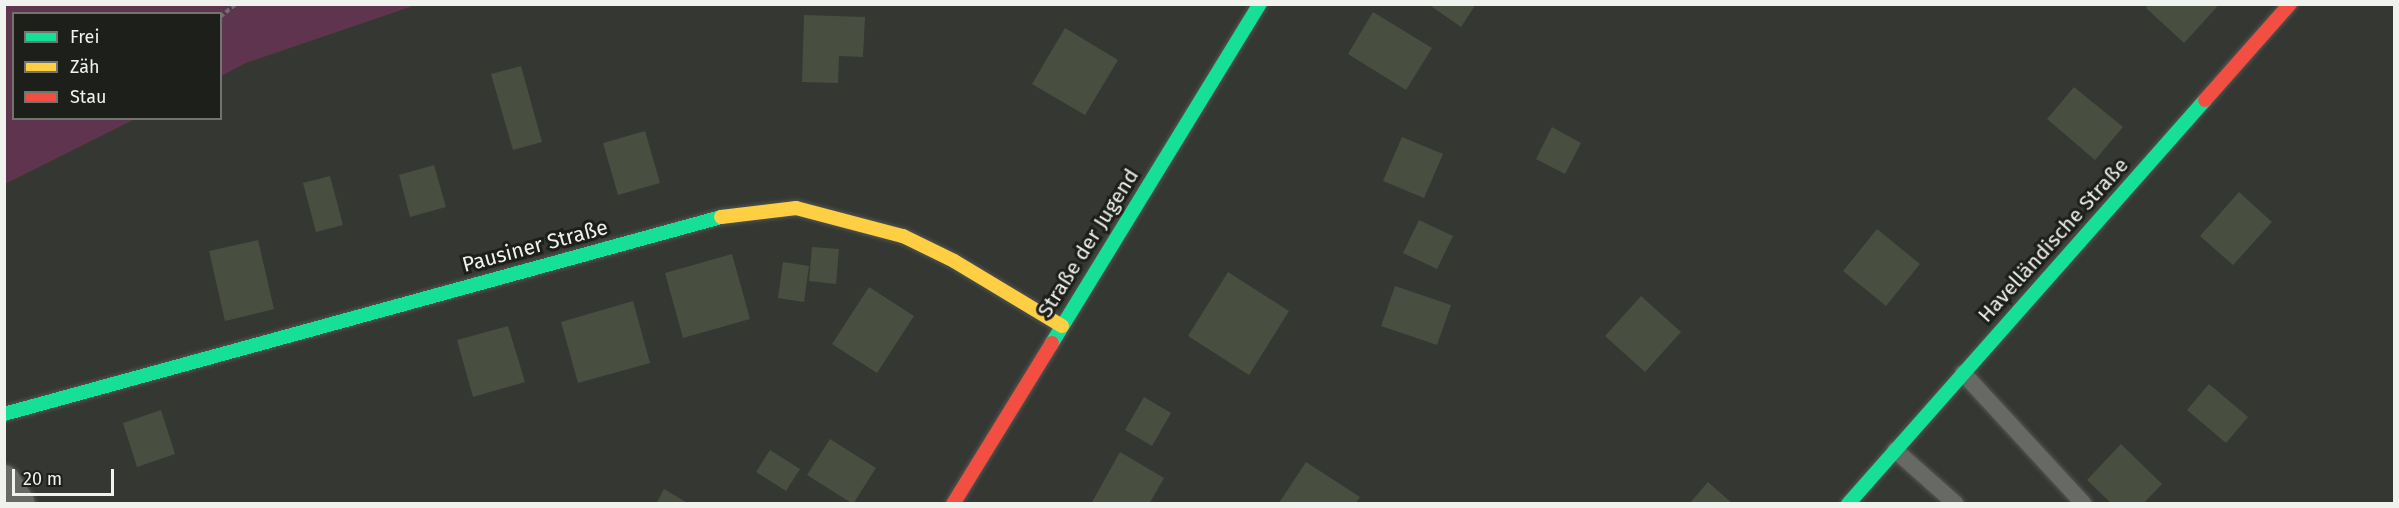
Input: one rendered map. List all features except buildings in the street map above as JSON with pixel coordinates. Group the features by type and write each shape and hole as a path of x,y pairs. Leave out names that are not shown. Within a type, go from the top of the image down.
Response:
{"street":[{"name":"Straße der Jugend","path":"952,504 1260,4"},
{"name":"Havelländische Straße","path":"1848,504 2290,4"},
{"name":"Pausiner Straße","path":"4,414 714,218 796,208 903,236 954,261 1062,326"},
{"path":"4,481 19,504"}],"lane":[{"path":"1963,373 2085,504"},
{"path":"1895,450 1956,504"}],"path":[{"path":"222,15 236,4"}],"shaded area":[{"path":"5,4 416,4 246,63 222,75 222,12 12,12 12,120 133,120 5,184"}],"traffic: fast":[{"path":"1052,343 1260,4"},
{"path":"1848,504 2205,100"},
{"path":"4,414 721,217"}],"traffic: slow":[{"path":"721,217 796,208 903,236 954,261 1062,326"}],"traffic: jam":[{"path":"2205,100 2290,4"},
{"path":"953,504 1052,343"}]}
